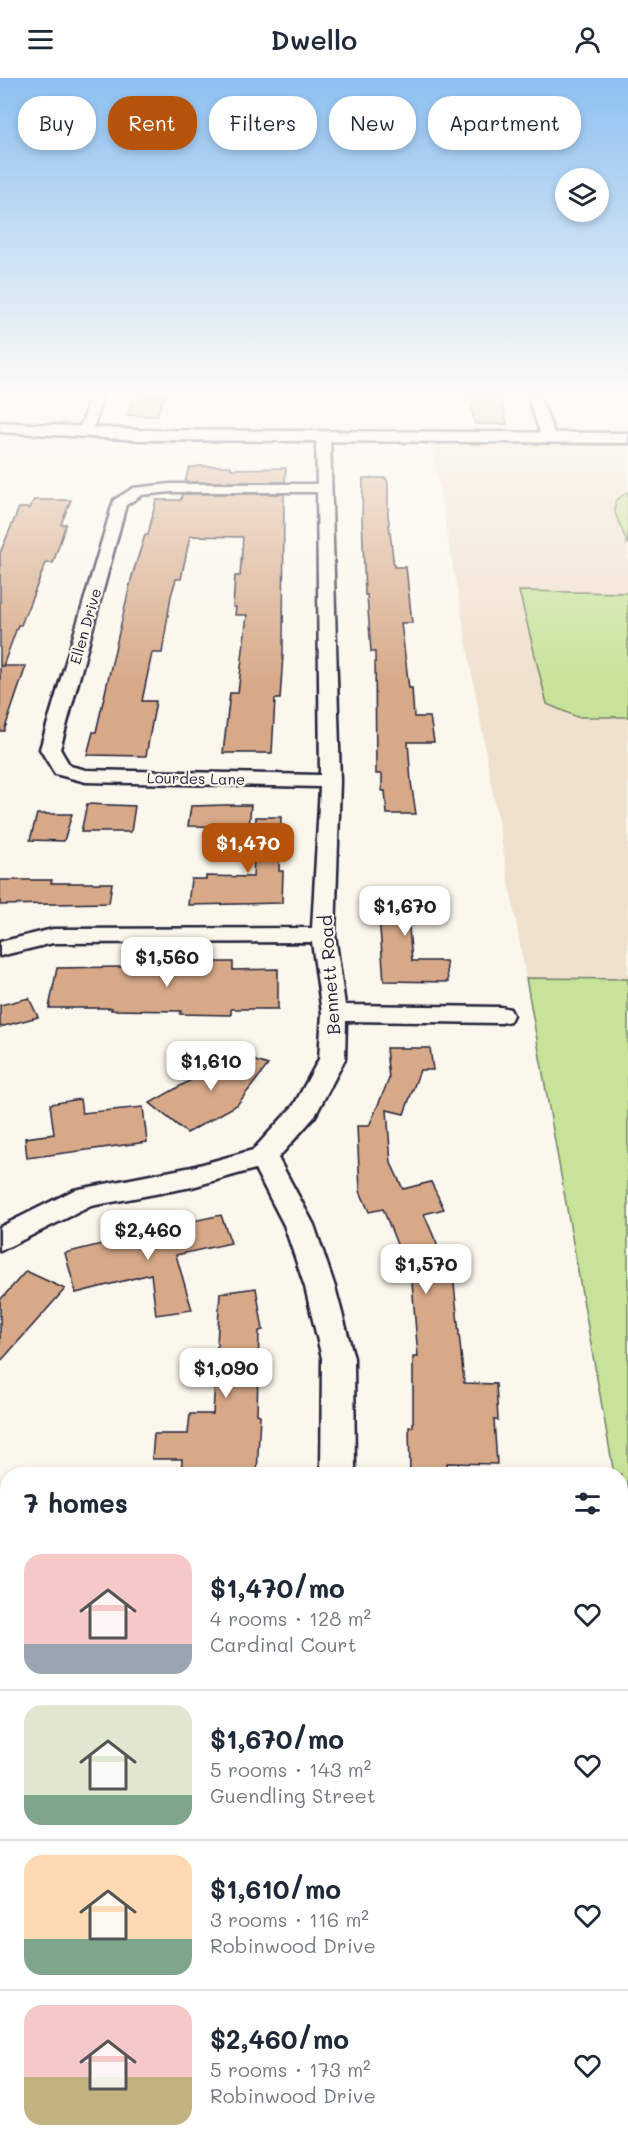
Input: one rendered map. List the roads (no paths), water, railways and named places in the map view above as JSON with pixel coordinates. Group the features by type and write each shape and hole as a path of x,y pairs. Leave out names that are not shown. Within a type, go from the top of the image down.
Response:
{"street":[{"name":"Ellen Drive","path":"62,770 50,749 119,503 137,492"},
{"name":"Bennett Road","path":"263,1157 305,1110 332,1059 334,1012 323,935 330,781 324,492"},
{"name":"Lourdes Lane","path":"62,770 86,776 330,781"},
{"path":"0,949 53,936 323,935"},
{"path":"334,1012 501,1015"},
{"path":"0,1240 84,1197 192,1177 263,1157 299,1225 320,1287 338,1358 338,1467"}]}
